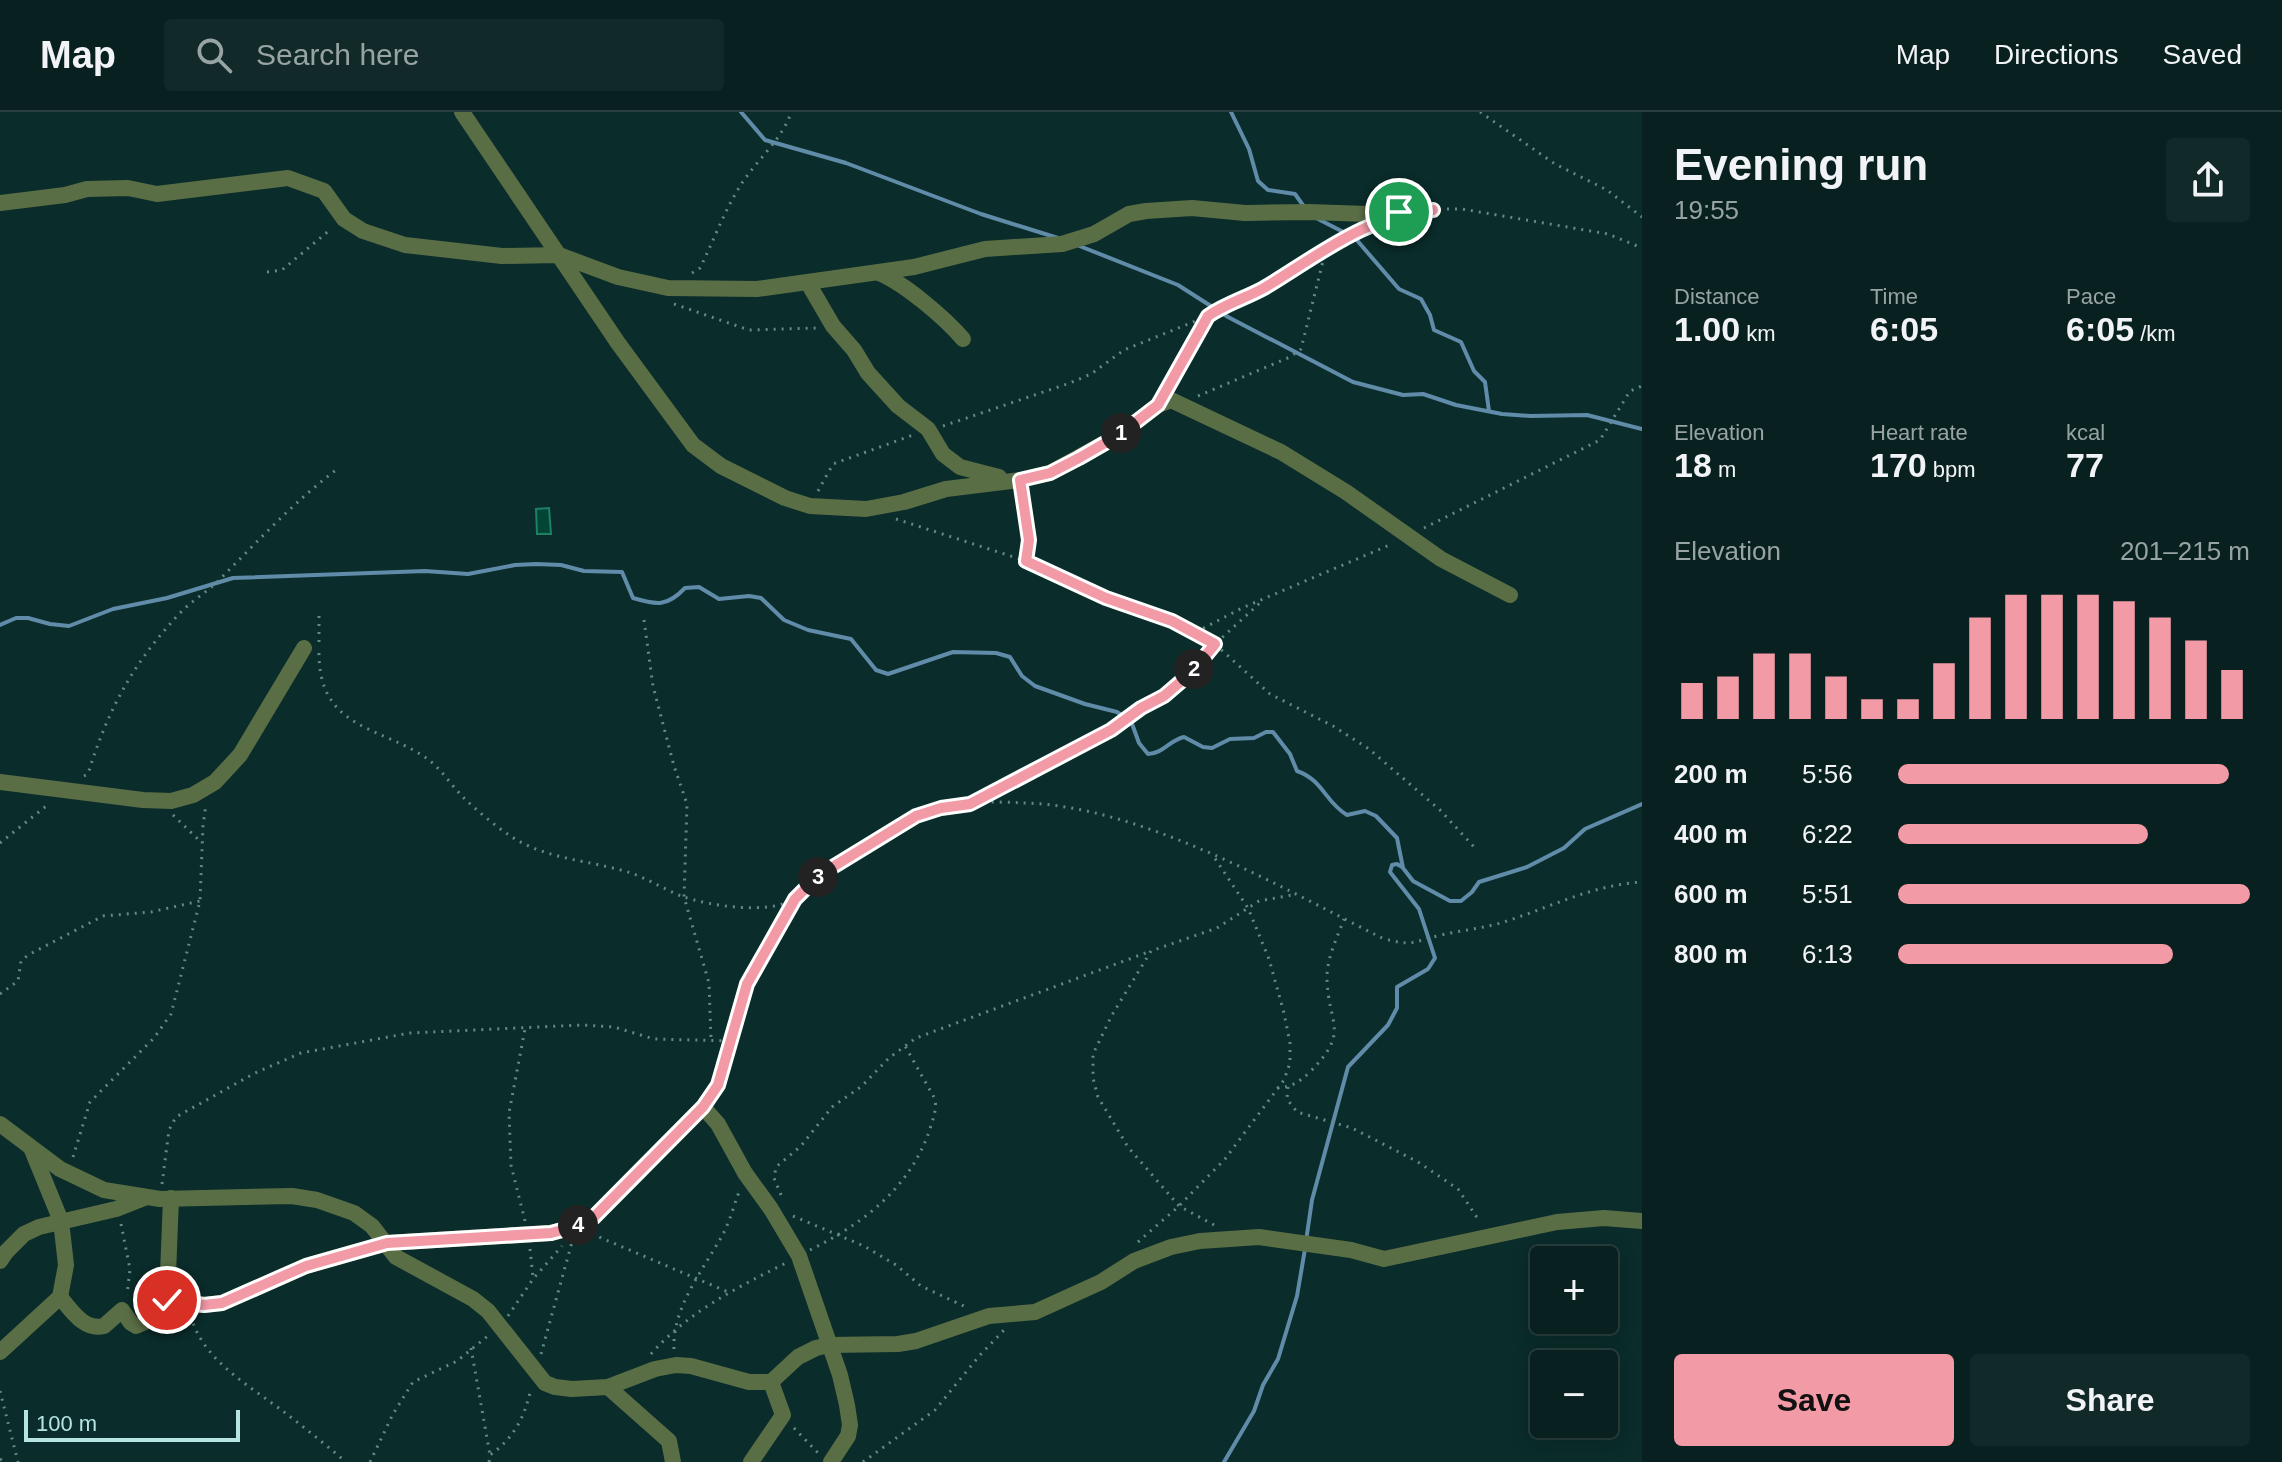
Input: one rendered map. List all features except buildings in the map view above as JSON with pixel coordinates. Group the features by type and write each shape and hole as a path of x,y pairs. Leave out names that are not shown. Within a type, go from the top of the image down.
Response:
{"street":[{"path":"462,112 618,343 693,445 721,466 785,498 810,506 866,509 904,502 946,489 1050,473 1119,435 1158,405 1171,400 1281,452 1407,537 1472,577 1510,595"},
{"path":"0,203 65,195 87,189 128,188 157,194 288,178 324,191 344,219 363,231 405,245 502,256 559,255 618,277 668,288 757,289 948,260 985,249 1062,244 1094,234 1129,214 1146,211 1192,208 1245,213 1368,214 1433,210"},
{"path":"877,272 899,283 963,339"},
{"path":"808,283 833,326 884,392 928,429 953,464 991,476 1020,480"},
{"path":"0,782 143,800 171,801 193,795 215,782 240,755 304,648"},
{"path":"167,1300 188,1304 222,1303 306,1266 387,1243 577,1229 594,1217 703,1107 718,1124 745,1173 799,1256 840,1375 850,1425 848,1436 827,1460"},
{"path":"0,1124 60,1169 104,1190 159,1198 270,1196 317,1200 354,1213 372,1226 396,1257 473,1299 488,1311 545,1383 572,1389 608,1387 655,1369 676,1365 691,1366 749,1382 771,1382 798,1357 829,1345 898,1344 916,1341 989,1316 1018,1315 1050,1306 1101,1282 1134,1261 1171,1247 1217,1239 1259,1237 1351,1250 1384,1259 1557,1222 1604,1218 1642,1221"},
{"path":"0,1352 60,1297 66,1265 61,1221 32,1150"},
{"path":"0,1261 24,1234 61,1221 159,1198"},
{"path":"60,1297 77,1318 89,1326 104,1326 122,1310 131,1323 143,1324 167,1300 159,1198"},
{"path":"751,1462 783,1415 771,1382"},
{"path":"608,1387 669,1441 673,1462"}],"path":[{"path":"689,275 700,268 740,187 787,126 791,112"},
{"path":"1480,112 1555,164 1607,190 1642,217"},
{"path":"1433,210 1462,209 1608,234 1642,248"},
{"path":"267,272 282,270 344,219"},
{"path":"810,506 833,464 1091,374 1124,350 1208,316 1264,288 1363,228"},
{"path":"1181,403 1290,357 1301,349 1326,249"},
{"path":"668,302 749,330 833,326"},
{"path":"1158,405 1208,316"},
{"path":"1196,632 1242,608 1407,537 1600,440 1630,391 1642,386"},
{"path":"0,843 88,774 109,714 149,648 185,608 217,583 307,492 336,470"},
{"path":"1020,480 1029,529 1026,561"},
{"path":"895,519 1026,561 1106,598 1196,632 1215,644 1270,694 1333,726 1369,749 1440,810 1475,848"},
{"path":"970,804 1111,730 1164,696 1263,600"},
{"path":"319,613 319,659 323,685 339,709 358,726 408,746 432,762 466,800 510,836 545,852 630,873 684,897 749,907 774,907 795,899"},
{"path":"644,620 653,686 687,804 684,897 709,983 711,1041"},
{"path":"60,1169 72,1158 77,1148 90,1102 154,1038 171,1014 200,901 205,806 215,782"},
{"path":"143,800 180,820 202,843"},
{"path":"703,1107 718,1085 747,984 795,899 818,876 916,816 941,808 1024,803 1061,806 1173,837 1382,938 1414,944 1440,935 1506,921 1583,892 1642,882"},
{"path":"1132,1249 1225,1159 1284,1080 1290,1063 1290,1043 1269,959 1248,908 1214,857"},
{"path":"783,1202 774,1178 776,1167 801,1146 832,1107 862,1086 889,1058 916,1038 1217,928 1259,901 1294,895"},
{"path":"0,994 18,981 21,961 28,955 103,916 151,912 200,901"},
{"path":"1277,1088 1300,1082 1319,1062 1335,1037 1326,979 1344,919"},
{"path":"1151,951 1112,1015 1093,1054 1093,1078 1098,1097 1128,1147 1179,1206 1239,1238"},
{"path":"159,1198 169,1130 176,1117 255,1073 301,1053 410,1033 582,1025 614,1027 654,1039 732,1041"},
{"path":"525,1029 509,1113 511,1165 528,1234 533,1279"},
{"path":"649,1356 673,1329 728,1292 840,1235 882,1204 908,1175 925,1144 937,1108 905,1046"},
{"path":"1288,1087 1287,1099 1297,1112 1352,1128 1379,1140 1458,1189 1487,1237"},
{"path":"676,1365 673,1329 725,1231 745,1173"},
{"path":"116,1209 130,1269 122,1310"},
{"path":"790,1222 788,1213 864,1246 896,1265 921,1286 989,1316"},
{"path":"370,1462 393,1414 413,1382 457,1361 499,1327 533,1279 577,1229 728,1292"},
{"path":"188,1304 194,1327 226,1369 346,1462"},
{"path":"863,1462 935,1410 1018,1315"},
{"path":"471,1348 490,1455"},
{"path":"0,1391 18,1462"},
{"path":"783,1415 827,1460"}],"waterway":[{"path":"741,112 765,140 846,163 981,214 1058,238"},
{"path":"1231,112 1249,149 1258,181 1268,190 1295,194 1305,208"},
{"path":"1318,219 1355,238 1399,289 1421,299 1434,330 1461,342 1474,371 1485,382 1489,411"},
{"path":"1077,245 1178,285 1228,317 1353,382 1403,395 1423,394 1456,405 1502,414 1587,415 1642,429"},
{"path":"0,625 16,618 28,618 69,626 113,609 167,598 233,578 425,571 468,574 515,565 561,565 584,571 622,572 633,598 649,602 661,603 673,599 685,588 699,587 719,599 761,598 784,620 808,630 851,639 876,670 888,674 953,652 996,653 1010,657 1022,676 1035,686 1117,712 1131,721 1139,743 1148,754 1158,752 1184,737 1212,748 1230,739 1254,738 1273,732 1290,754 1297,771 1313,780 1347,815 1365,811 1376,816 1397,838 1403,868 1413,881 1450,901 1461,901 1479,882 1527,867 1564,848 1585,829 1642,804"},
{"path":"1306,1241 1312,1200 1348,1067 1388,1025 1397,1008 1397,987 1428,969 1435,958 1419,909 1390,872 1392,865 1402,867"},
{"path":"1224,1462 1254,1411 1263,1385 1278,1359 1297,1296 1305,1249"}],"route":[{"path":"167,1300 204,1305 222,1303 306,1266 387,1243 551,1233 594,1217 703,1107 718,1085 747,984 795,899 818,876 916,816 970,804 1111,730 1164,696 1192,672 1215,644 1172,621 1106,598 1026,561 1028,517 1020,480 1050,473 1079,458 1119,435 1158,405 1208,316 1216,310 1251,295 1363,228 1396,217 1433,210 1399,212"}]}
